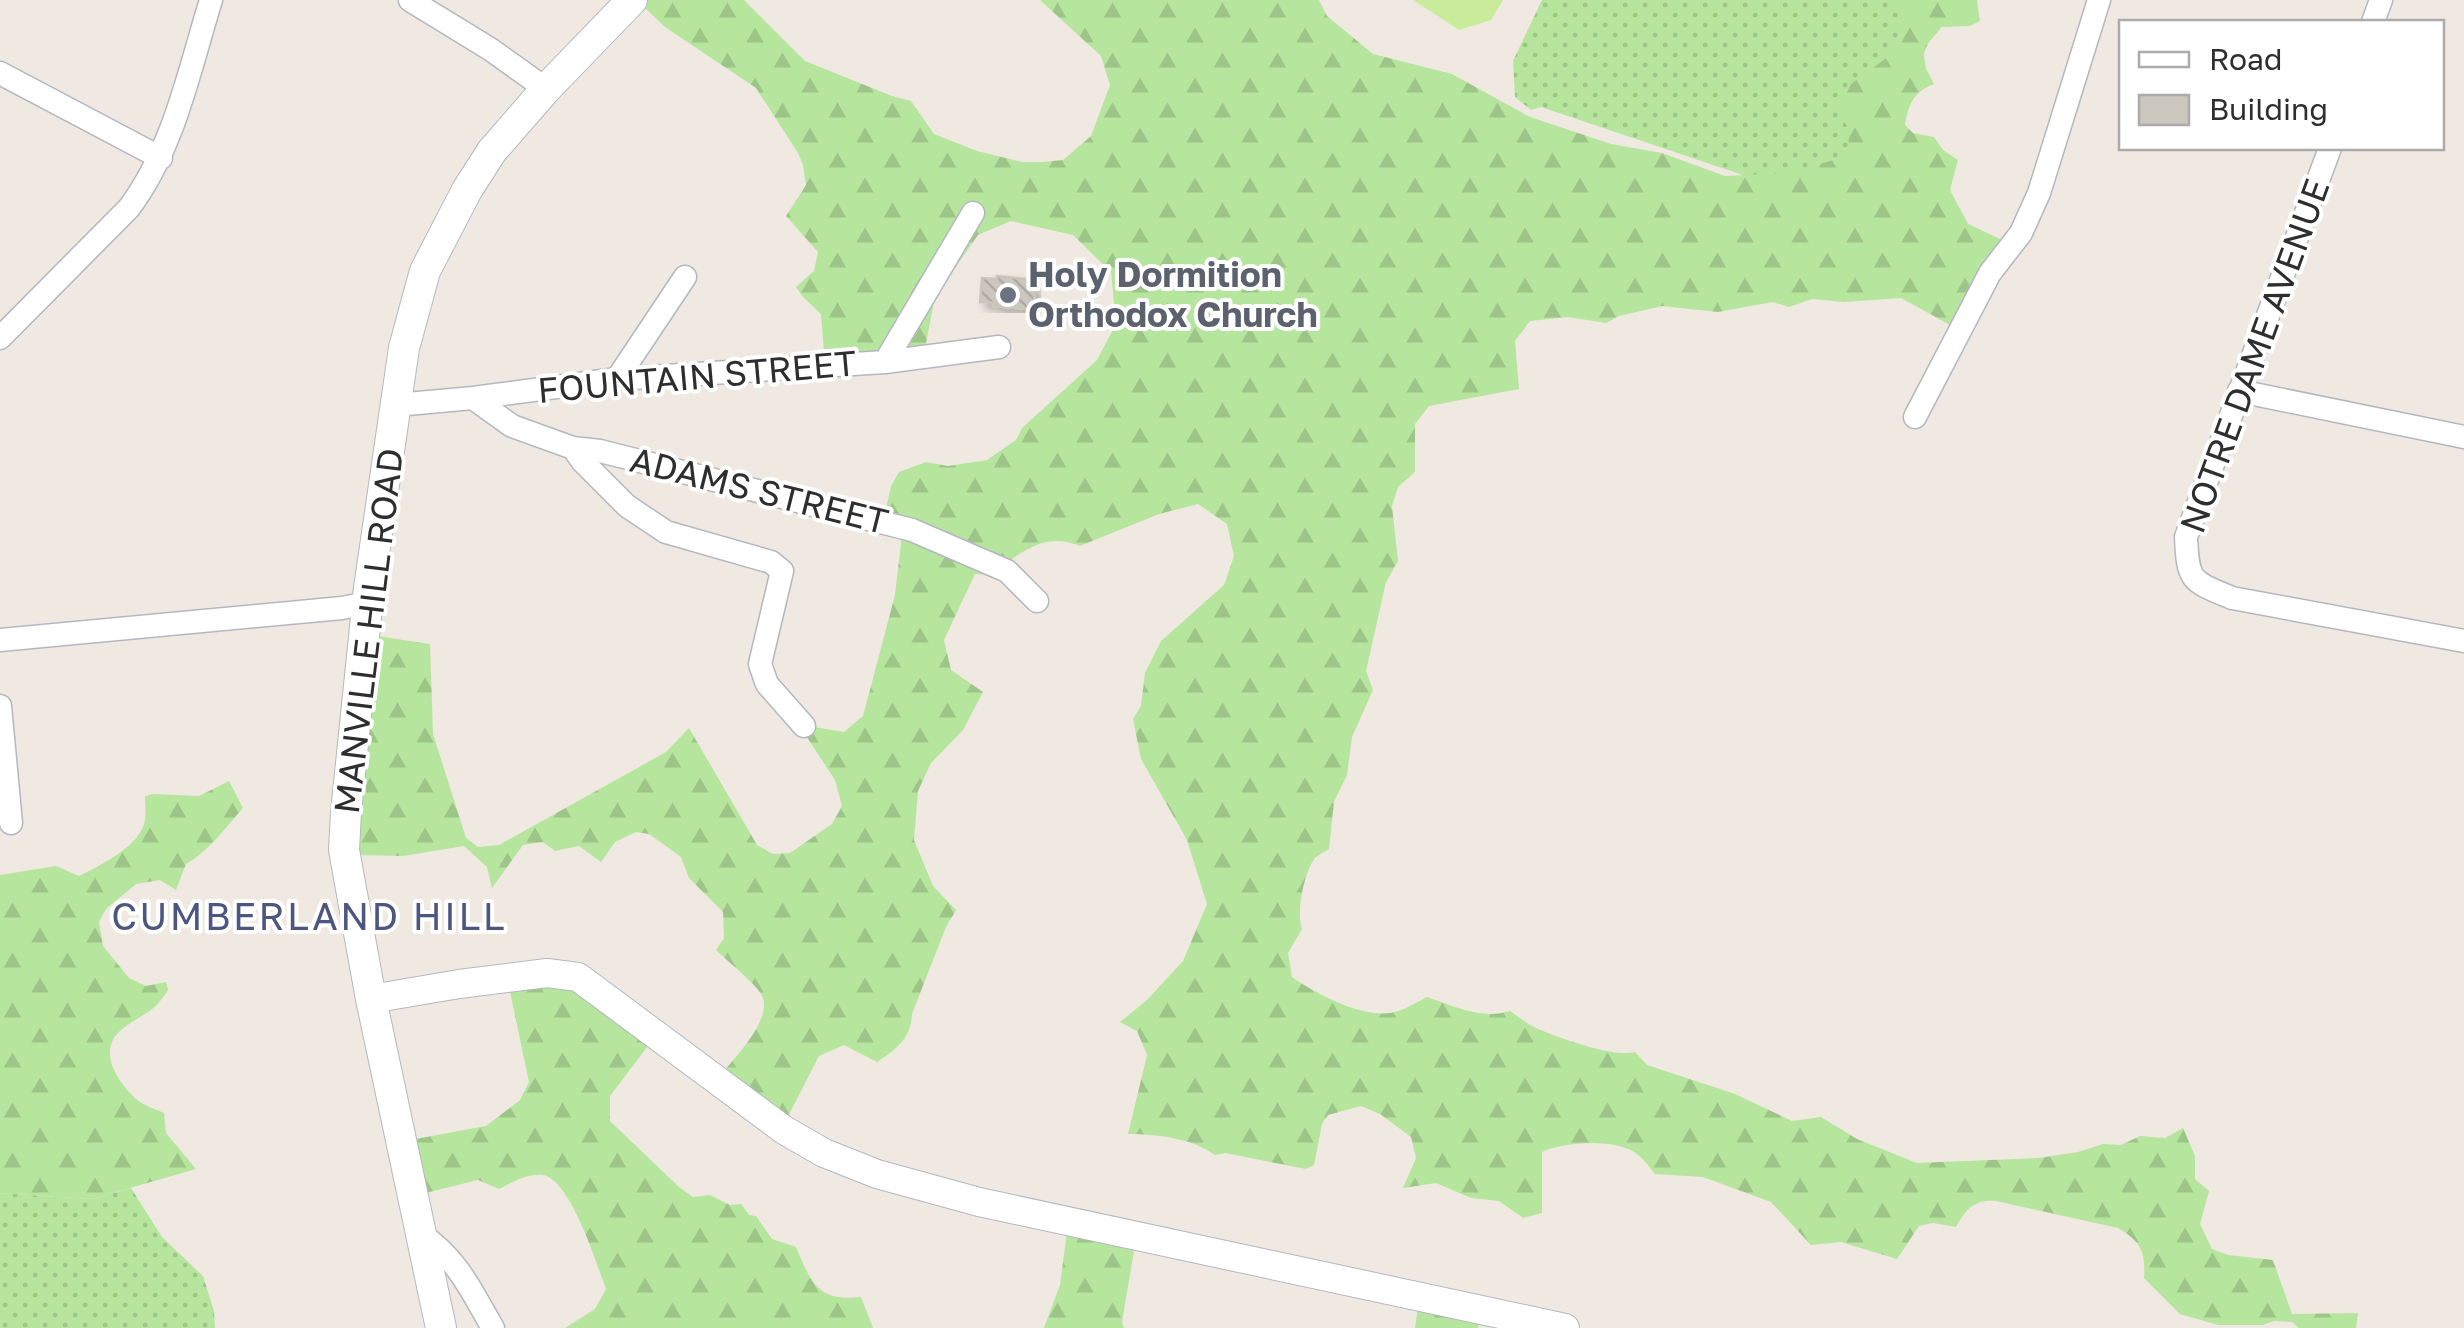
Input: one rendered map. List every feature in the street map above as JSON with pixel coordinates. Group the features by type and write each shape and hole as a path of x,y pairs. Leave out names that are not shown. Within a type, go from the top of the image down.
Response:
{"main road":[{"name":"MANVILLE HILL ROAD","path":"442,1328 371,999 344,850 367,603 404,348 425,271 492,151 632,0"}],"street":[{"path":"0,338 129,208 147,184 161,158 211,0"},
{"path":"410,0 546,89"},
{"path":"1915,418 1990,273 2027,220 2099,0"},
{"path":"0,72 161,158"},
{"name":"NOTRE DAME AVENUE","path":"2329,150 2186,536 2188,566 2199,584 2232,598 2464,641"},
{"path":"884,362 973,212"},
{"path":"617,379 685,277"},
{"name":"FOUNTAIN STREET","path":"396,405 617,379 884,362 999,347"},
{"path":"2238,391 2464,436"},
{"name":"ADAMS STREET","path":"472,398 512,426 573,448 600,451 912,530 1007,571 1038,602"},
{"path":"573,448 628,506 666,532 771,562 782,571 760,664 767,684 804,726"},
{"path":"0,640 367,603"},
{"path":"0,706 11,823"},
{"path":"371,999 547,973 578,977 784,1130 824,1153 877,1174 979,1202 1564,1328"},
{"path":"421,1234 443,1250 462,1274 493,1328"}],"green space":[{"path":"644,0 744,0 805,61 911,101 934,134 977,151 1022,162 1042,162 1063,160 1091,136 1110,85 1101,56 1040,0 1319,0 1327,16 1373,54 1452,74 1530,117 1611,144 1662,153 1725,176 1787,173 1848,156 1849,131 1838,108 1851,84 1893,53 1900,19 1894,0 1977,0 1980,21 1970,26 1942,27 1923,49 1926,69 1934,84 1913,100 1905,125 1913,133 1934,137 1943,150 1958,160 1950,190 1968,224 2013,245 1961,331 1901,298 1844,302 1812,299 1789,307 1773,302 1718,312 1662,306 1606,323 1568,317 1530,321 1515,341 1519,389 1429,406 1415,424 1415,472 1398,487 1392,506 1398,561 1386,582 1366,671 1373,690 1352,737 1347,775 1334,802 1329,849 1315,858 1304,882 1302,929 1288,953 1292,977 1328,998 1372,1013 1398,1011 1427,997 1478,1013 1510,1011 1534,1027 1573,1042 1600,1050 1635,1052 1647,1065 1735,1094 1792,1121 1821,1117 1857,1139 1917,1163 2039,1158 2103,1144 2121,1145 2140,1136 2165,1138 2183,1128 2195,1156 2195,1179 2209,1191 2200,1224 2212,1249 2228,1255 2273,1260 2292,1314 2358,1313 2356,1328 2299,1328 2292,1322 2274,1321 2263,1325 2218,1325 2180,1314 2144,1278 2140,1248 2118,1228 1996,1201 1971,1207 1956,1227 1933,1223 1919,1226 1897,1259 1841,1242 1811,1245 1771,1202 1703,1177 1655,1174 1643,1159 1618,1146 1577,1144 1542,1152 1542,1213 1523,1218 1499,1201 1471,1198 1436,1183 1403,1188 1416,1158 1411,1137 1380,1114 1361,1106 1328,1115 1322,1124 1314,1165 1306,1169 1225,1153 1215,1155 1173,1138 1128,1134 1147,1055 1137,1031 1120,1022 1183,961 1207,904 1187,840 1141,759 1133,719 1141,706 1145,673 1161,641 1224,585 1234,556 1227,524 1198,504 1159,514 1080,546 1043,543 990,575 975,574 944,640 951,670 983,692 963,730 931,763 918,791 914,840 933,886 956,910 902,1042 877,1062 844,1045 819,1056 781,1130 717,1080 757,1027 764,1004 758,989 716,950 724,938 723,912 689,878 681,857 649,834 636,832 615,842 601,862 579,846 555,851 543,842 523,845 492,888 487,867 464,846 403,856 355,855 370,635 430,644 433,734 466,838 478,847 499,845 666,752 689,728 757,845 773,854 790,853 832,824 842,806 835,780 801,728 802,725 844,732 863,716 895,595 902,535 882,527 891,486 899,472 926,462 948,466 987,460 1016,440 1022,428 1097,360 1116,324 1111,272 1073,235 1011,221 978,235 935,297 926,343 930,357 825,365 821,314 796,287 814,271 818,252 786,216 806,185 798,153 756,88 665,27 641,4"},
{"path":"1413,0 1503,0 1491,20 1459,30"},
{"path":"1542,0 1908,0 1935,26 1859,214 1541,107 1531,110 1515,97 1513,61"},
{"path":"229,781 243,808 209,846 186,864 176,890 160,880 136,884 106,909 99,922 103,946 129,978 146,986 166,982 168,990 157,1005 113,1039 110,1057 129,1092 164,1113 166,1133 196,1169 92,1199 0,1193 0,875 56,866 79,876 118,854 136,838 145,820 145,796 199,796"},
{"path":"582,982 657,1034 610,1096 610,1121 693,1197 710,1195 730,1205 741,1204 749,1215 756,1216 772,1239 796,1247 812,1280 825,1293 861,1297 873,1328 565,1328 595,1309 606,1289 582,1225 553,1180 532,1175 499,1189 478,1180 413,1196 405,1141 486,1126 520,1100 529,1082 509,987"},
{"path":"131,1188 162,1237 203,1276 215,1328 0,1328 0,1193 92,1199"},
{"path":"1067,1232 1136,1239 1124,1328 1044,1328 1060,1285"},
{"path":"1418,1307 1481,1318 1478,1328 1415,1328"}],"building":[{"name":"Holy Dormition Orthodox Church","path":"982,278 1025,279 1035,289 1034,301 1028,309 980,302"}],"place":[{"name":"Holy Dormition Orthodox Church","path":"1008,295"}],"district":[{"name":"CUMBERLAND HILL","path":"309,917"}]}
